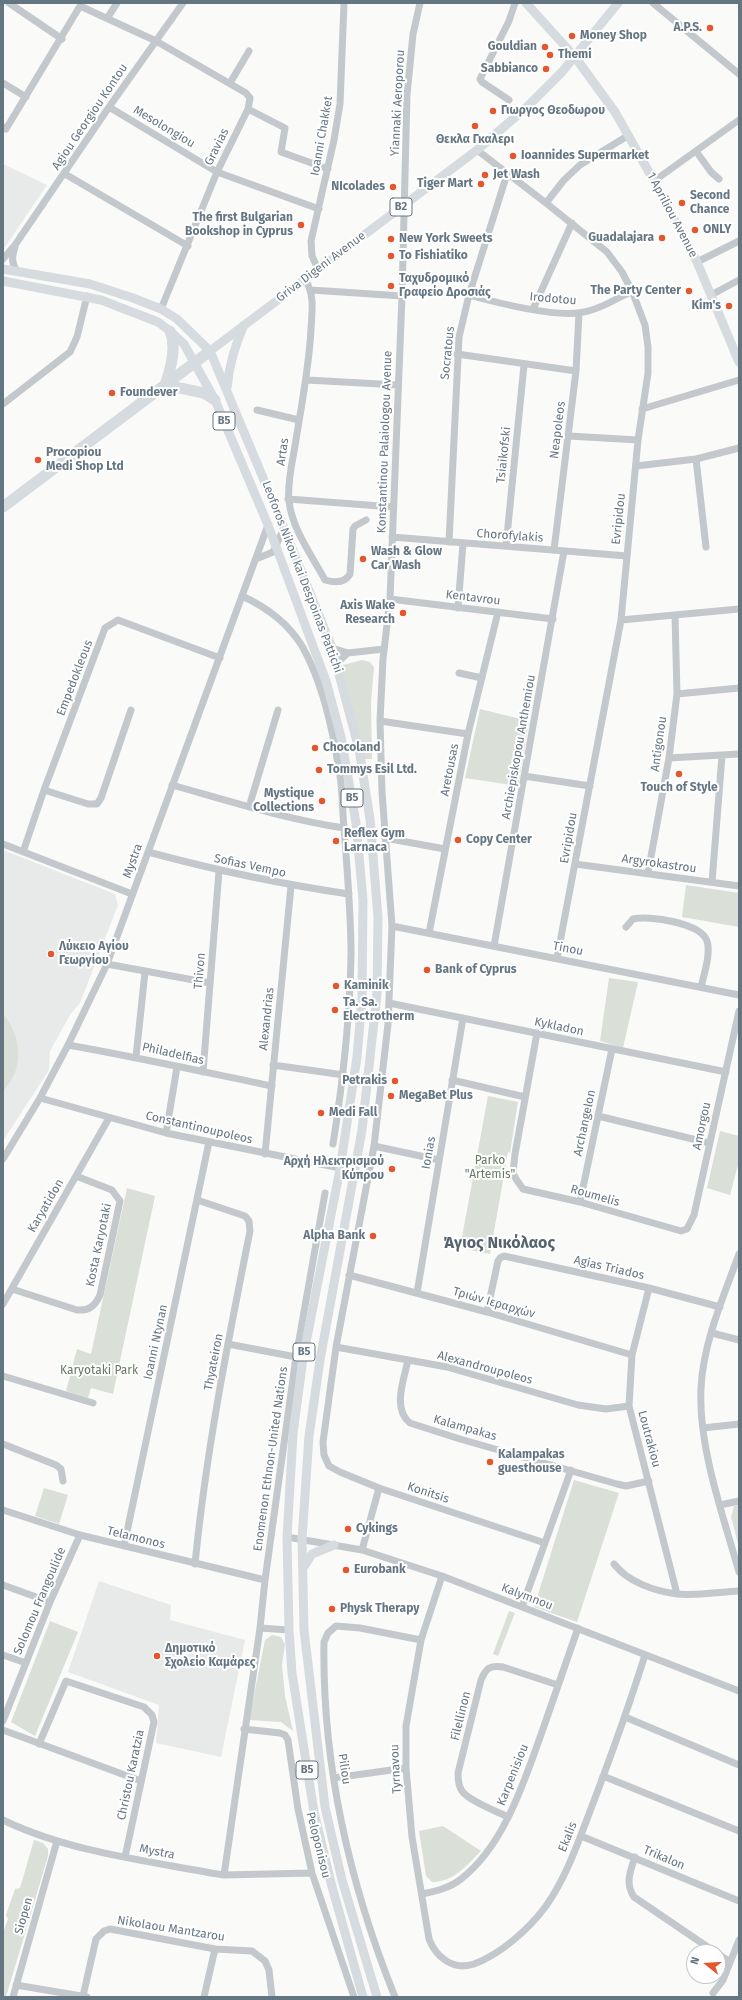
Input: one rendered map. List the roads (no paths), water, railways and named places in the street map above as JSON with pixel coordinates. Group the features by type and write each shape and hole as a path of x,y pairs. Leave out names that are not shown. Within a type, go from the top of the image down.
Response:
{"highway":[{"path":"170,330 174,340 169,374 165,385 204,393 215,400"},
{"name":"Griva Digeni Avenue","path":"3,507 210,351"}],"main road":[{"name":"1 Apriliou Avenue","path":"526,3 575,57 615,112 629,135 697,262 739,362"},
{"name":"Griva Digeni Avenue","path":"210,351 477,150 528,106 575,57 618,3"},
{"path":"3,269 105,288 161,309 177,319 210,351"},
{"name":"Leoforos Nikou kai Despoinas Pattichi","path":"3,281 87,296 129,310 158,322 170,330 184,344 215,400 268,525 326,681 341,737 357,831 363,900 362,999 357,1056 340,1169 303,1358 293,1434 287,1537 289,1630 292,1673 314,1812 330,1883 364,1997"},
{"path":"227,389 228,372 236,343 245,324"},
{"name":"Leoforos Nikou kai Despoinas Pattichi","path":"210,351 227,389 332,648 359,749 370,819 378,917 377,994 355,1171 320,1360 309,1436 302,1539 302,1569 304,1630 308,1673 325,1807 345,1888 377,1997"},
{"path":"302,1569 312,1554 334,1545"}],"street":[{"path":"9,3 62,39"},
{"path":"108,17 117,3"},
{"name":"Agiou Georgiou Kontou","path":"3,259 16,245 109,107 183,3"},
{"name":"Ioanni Chakket","path":"318,270 311,249 340,104 344,3"},
{"name":"Yiannaki Aeroporou","path":"404,204 407,95 413,34 420,3"},
{"path":"509,100 482,82 480,79 509,21 516,3"},
{"path":"653,3 739,74"},
{"path":"5,128 62,39 80,6 108,17 156,41 246,93 250,98 248,109 285,128 281,152 328,169"},
{"path":"230,83 249,51"},
{"path":"3,83 26,97"},
{"name":"Mesolongiou","path":"109,107 217,172 319,209"},
{"name":"Gravias","path":"161,309 217,172 248,109"},
{"path":"654,181 739,120"},
{"path":"546,203 564,180 580,165 629,135"},
{"name":"Evripidou","path":"477,150 572,223 606,252 622,272 632,291 645,325 648,347 648,373 638,440 621,620 576,864 556,958"},
{"path":"696,151 711,172 719,179"},
{"path":"65,174 188,246"},
{"name":"Socratous","path":"449,542 459,337 469,295 508,174"},
{"name":"Konstantinou Palaiologou Avenue","path":"323,1442 336,1347 374,1146 389,1003 392,926 385,838 380,721 384,649 390,599 402,296 404,204"},
{"path":"533,309 572,223"},
{"path":"697,262 739,241"},
{"name":"Agiou Georgiou Kontou","path":"16,245 12,258 13,266 17,271"},
{"name":"Artas","path":"305,279 311,290 310,353 288,499 291,513 296,525 325,580 330,582 347,579 350,574 352,532 355,526 366,520"},
{"path":"711,296 739,280"},
{"path":"311,290 402,296"},
{"name":"Irodotou","path":"469,295 533,309 579,313 603,305 632,291"},
{"path":"3,404 70,352 77,337 87,296"},
{"name":"Neapoleos","path":"554,550 576,371 579,313"},
{"path":"457,354 524,365 576,371"},
{"name":"Tsiaikofski","path":"506,546 524,365"},
{"path":"307,380 398,385"},
{"path":"642,409 739,380"},
{"path":"257,410 299,420"},
{"path":"569,436 638,440"},
{"path":"636,466 696,460 739,448"},
{"path":"696,460 706,547"},
{"path":"288,499 393,507"},
{"name":"Mystra","path":"3,1159 40,1098 68,1045 107,964 268,525"},
{"path":"256,559 271,554 276,547 284,528"},
{"name":"Chorofylakis","path":"392,538 627,556"},
{"path":"458,608 463,543"},
{"name":"Archiepiskopou Anthemiou","path":"494,946 564,551"},
{"path":"242,596 261,605 278,618 301,645 314,670 328,717 340,771 349,894 351,954 344,1074 333,1144"},
{"name":"Kentavrou","path":"390,599 553,619"},
{"path":"621,620 739,609"},
{"name":"Aretousas","path":"429,933 468,734 498,612"},
{"name":"Antigonou","path":"648,873 669,758 677,694 675,616"},
{"name":"Empedokleous","path":"23,852 44,790 105,628 118,620 220,658"},
{"path":"332,648 348,653 384,649"},
{"path":"337,663 348,653"},
{"path":"459,673 482,678"},
{"path":"677,694 739,688"},
{"path":"44,790 88,804 97,804 101,798 131,710"},
{"path":"249,807 278,710"},
{"path":"380,721 468,734"},
{"path":"669,758 739,754"},
{"path":"712,882 722,756"},
{"path":"524,776 590,786"},
{"path":"172,785 249,807 317,824 344,828"},
{"path":"385,838 445,849"},
{"path":"3,844 132,894"},
{"name":"Sofias Vempo","path":"148,852 219,871 291,886 349,894"},
{"name":"Argyrokastrou","path":"576,864 739,886"},
{"name":"Thivon","path":"202,1072 219,871"},
{"name":"Alexandrias","path":"264,1154 291,886"},
{"path":"626,927 633,919 647,917 683,924 703,933 707,940 708,948 701,987"},
{"name":"Tinou","path":"392,926 739,995"},
{"path":"107,964 210,983"},
{"path":"136,1057 145,972"},
{"name":"Kykladon","path":"389,1003 726,1072"},
{"name":"Amorgou","path":"672,1230 681,1232 687,1229 691,1224 694,1215 739,1011"},
{"name":"Ionias","path":"417,1293 438,1160 463,1018"},
{"path":"452,1080 525,1097 537,1033"},
{"name":"Philadelfias","path":"68,1045 136,1057 177,1067 272,1086"},
{"name":"Archangelon","path":"580,1202 612,1049"},
{"path":"273,1065 344,1074"},
{"path":"166,1133 177,1067"},
{"name":"Roumelis","path":"525,1097 514,1165 516,1180 523,1189 580,1202 672,1230"},
{"name":"Constantinoupoleos","path":"40,1098 166,1133 264,1154 355,1171"},
{"path":"598,1116 709,1143"},
{"name":"Karyatidon","path":"3,1304 109,1118"},
{"name":"Ioanni Ntynan","path":"124,1546 209,1142"},
{"path":"374,1146 438,1160"},
{"name":"Kosta Karyotaki","path":"12,1289 76,1310 85,1311 97,1302 120,1201 112,1190 76,1176"},
{"name":"Enomenon Ethnon-United Nations","path":"224,1875 244,1729 260,1628 265,1580 296,1357 325,1194"},
{"name":"Thyateiron","path":"195,1564 200,1507 210,1438 250,1231 249,1221 246,1216 197,1200"},
{"path":"739,1254 712,1333 701,1386 703,1428 720,1505 739,1572"},
{"name":"Agias Triados","path":"487,1312 498,1261 504,1256 649,1288 720,1307"},
{"name":"Τριών Ιεραρχών","path":"349,1276 487,1312 632,1355"},
{"name":"Loutrakiou","path":"649,1288 632,1355 629,1406 677,1594"},
{"path":"712,1333 739,1340"},
{"path":"228,1344 296,1357"},
{"name":"Alexandroupoleos","path":"336,1347 447,1367 578,1405 606,1409 629,1406"},
{"name":"Kalampakas","path":"408,1360 400,1403 404,1418 410,1423 460,1439 626,1486 648,1481"},
{"path":"3,1376 93,1403"},
{"path":"703,1428 739,1424"},
{"name":"Konitsis","path":"323,1442 324,1455 329,1466 340,1472 379,1488 545,1543"},
{"path":"3,1444 56,1465 61,1469 63,1481"},
{"path":"522,1607 571,1470"},
{"path":"362,1550 379,1488"},
{"path":"720,1505 739,1502"},
{"name":"Telamonos","path":"3,1510 80,1535 265,1580"},
{"name":"Solomou Frangoulide","path":"3,1721 50,1602 80,1535"},
{"name":"Kalymnou","path":"287,1537 362,1550 442,1576 739,1691"},
{"path":"614,1564 621,1572 642,1584 677,1594 739,1591"},
{"name":"Tyrnavou","path":"442,1576 421,1640 406,1726 406,1768 412,1837 429,1939 436,1952 444,1960"},
{"path":"3,1585 50,1602"},
{"name":"Piliou","path":"395,1997 374,1944 340,1815 327,1727 324,1642 328,1633 336,1626 360,1628 421,1640"},
{"path":"260,1628 289,1630"},
{"name":"Karpenisiou","path":"422,1894 444,1889 461,1879 474,1868 492,1845 508,1817 526,1777 578,1628"},
{"path":"3,1655 26,1663"},
{"name":"Ekalis","path":"444,1960 462,1966 471,1965 482,1961 516,1938 546,1907 562,1880 580,1836 625,1717 645,1655"},
{"name":"Filellinon","path":"508,1817 469,1798 462,1791 458,1783 458,1773 483,1676 489,1667 503,1667 558,1685"},
{"name":"Christou Karatzia","path":"39,1744 66,1680 144,1706 152,1715 154,1722 125,1857"},
{"path":"625,1717 739,1765"},
{"name":"Peloponisou","path":"244,1729 280,1733 285,1735 288,1740 298,1809 312,1873 354,1997"},
{"path":"3,1730 141,1781"},
{"path":"334,1778 406,1768"},
{"path":"603,1776 738,1828"},
{"name":"Mystra","path":"3,1820 57,1841 125,1857 224,1875 312,1873"},
{"name":"Trikalon","path":"580,1836 635,1857 739,1901"},
{"name":"Siopen","path":"13,1997 57,1841"},
{"path":"635,1857 628,1881 629,1889 634,1897 703,1944"},
{"name":"Nikolaou Mantzarou","path":"85,1997 94,1944 99,1935 104,1931 117,1930 215,1949 244,1950 259,1955 265,1961 269,1970 272,1997"},
{"path":"713,1993 723,1980 739,1940"},
{"path":"204,1997 215,1949"},
{"path":"726,1959 730,1962"},
{"path":"16,1985 85,1997"}],"place":[{"name":"A.P.S.","path":"710,28"},
{"name":"Money Shop","path":"572,36"},
{"name":"Gouldian","path":"545,47"},
{"name":"Themi","path":"550,55"},
{"name":"Sabbianco","path":"546,69"},
{"name":"Γιωργος Θεοδωρου","path":"493,111"},
{"name":"Θεκλα Γκαλερι","path":"475,126"},
{"name":"Ioannides Supermarket","path":"513,156"},
{"name":"Jet Wash","path":"485,175"},
{"name":"Tiger Mart","path":"481,184"},
{"name":"NIcolades","path":"393,187"},
{"name":"Second Chance","path":"682,203"},
{"name":"The first Bulgarian Bookshop in Cyprus","path":"301,225"},
{"name":"ONLY","path":"695,230"},
{"name":"Guadalajara","path":"662,238"},
{"name":"New York Sweets","path":"391,239"},
{"name":"To Fishiatiko","path":"391,256"},
{"name":"Ταχυδρομικό Γραφείο Δροσιάς","path":"391,286"},
{"name":"The Party Center","path":"689,291"},
{"name":"Kim's","path":"729,306"},
{"name":"Foundever","path":"112,393"},
{"name":"Procopiou Medi Shop Ltd","path":"38,460"},
{"name":"Wash & Glow Car Wash","path":"363,559"},
{"name":"Axis Wake Research","path":"403,613"},
{"name":"Chocoland","path":"315,748"},
{"name":"Tommys Esil Ltd.","path":"319,770"},
{"name":"Touch of Style","path":"679,774"},
{"name":"Mystique Collections","path":"322,801"},
{"name":"Copy Center","path":"458,840"},
{"name":"Reflex Gym Larnaca","path":"336,841"},
{"name":"Λύκειο Αγίου Γεωργίου","path":"51,954"},
{"name":"Bank of Cyprus","path":"427,970"},
{"name":"Kaminik","path":"336,986"},
{"name":"Ta. Sa. Electrotherm","path":"335,1010"},
{"name":"Petrakis","path":"395,1081"},
{"name":"MegaBet Plus","path":"391,1096"},
{"name":"Medi Fall","path":"321,1113"},
{"name":"Αρχή Ηλεκτρισμού Κύπρου","path":"392,1169"},
{"name":"Alpha Bank","path":"373,1236"},
{"name":"Kalampakas guesthouse","path":"490,1462"},
{"name":"Cykings","path":"348,1529"},
{"name":"Eurobank","path":"346,1570"},
{"name":"Physk Therapy","path":"332,1609"},
{"name":"Δημοτικό Σχολείο Καμάρες","path":"157,1656"}],"district":[{"name":"Άγιος Νικόλαος","path":"499,1244"}],"park label":[{"name":"Parko \"Artemis\"","path":"490,1168"},
{"name":"Karyotaki Park","path":"99,1371"}]}
